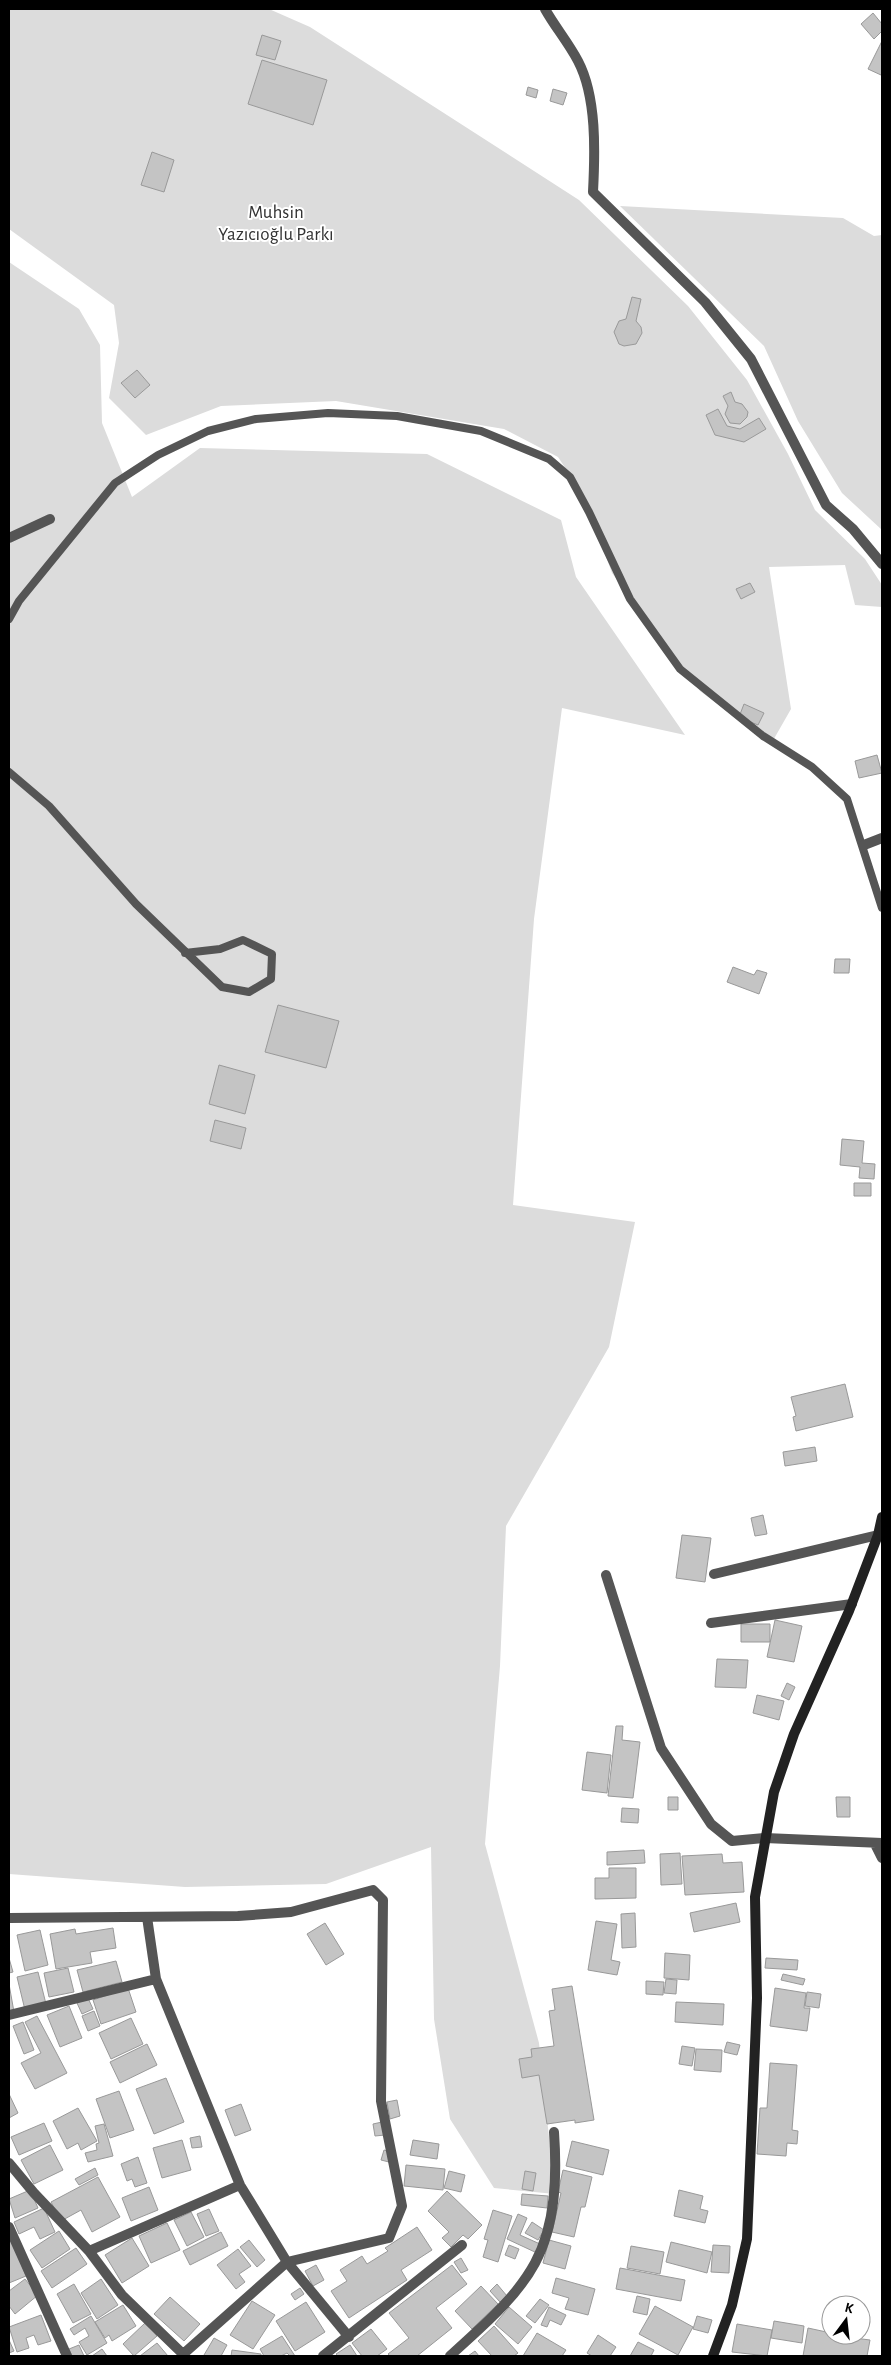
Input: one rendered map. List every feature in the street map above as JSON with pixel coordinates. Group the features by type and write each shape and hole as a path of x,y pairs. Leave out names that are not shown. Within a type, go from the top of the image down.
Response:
{"street":[{"path":"545,9 578,62 592,108 593,192 705,302 751,359 826,505 853,529 882,564"},
{"path":"9,538 50,519"},
{"path":"864,845 882,838"},
{"path":"713,2356 732,2305 747,2239 758,1998 755,1897 774,1792 794,1734 852,1604 878,1535 882,1518"},
{"path":"714,1574 878,1535"},
{"path":"606,1575 661,1748 710,1824 732,1840 766,1838 878,1843 882,1858"},
{"path":"711,1623 852,1604"},
{"path":"9,1918 38,1920 238,1916 291,1912 373,1890 383,1900 381,2101 402,2206 389,2238 287,2262 183,2356 122,2296 89,2251 34,2193 9,2163"},
{"path":"147,1917 156,1979 240,2185 287,2262 349,2337"},
{"path":"9,2015 156,1979"},
{"path":"450,2356 506,2303 535,2263 550,2222 556,2166 554,2132"},
{"path":"89,2251 240,2185"},
{"path":"9,2226 68,2356"},
{"path":"322,2356 349,2337 462,2245"}],"lane":[{"path":"9,619 19,601 115,483 158,455 208,431 256,418 328,413 397,416 482,431 548,459 570,477 590,512 630,599 680,668 763,736 812,767 847,799 864,845 882,908"},
{"path":"9,772 49,806 136,904 186,953 222,987 249,992 271,979 272,954 243,940 220,949 186,953"}],"green space":[{"name":"Muhsin Yazıcıoğlu Parkı","path":"9,9 269,9 310,27 579,200 688,306 747,380 788,454 815,510 865,559 882,585 882,607 855,605 845,565 769,567 791,709 771,744 700,691 612,573 585,498 558,457 504,429 336,401 221,406 146,435 109,398 119,343 114,305 9,229"},
{"path":"620,206 843,218 874,236 882,235 882,530 842,493 798,421 764,346"},
{"path":"9,262 79,309 100,345 102,423 132,497 200,448 427,454 561,520 576,577 685,735 562,708 534,919 513,1205 635,1222 609,1347 506,1526 500,1666 485,1844 539,2043 555,2194 494,2188 450,2119 434,2019 431,1847 326,1884 185,1887 9,1874"}],"building":[{"path":"873,13 882,24 882,31 874,39 861,24"},
{"path":"262,35 281,41 275,60 256,55"},
{"path":"882,41 882,73 881,75 868,69"},
{"path":"262,60 327,80 313,125 248,104"},
{"path":"528,87 538,90 536,98 526,95"},
{"path":"553,89 567,93 563,105 550,101"},
{"path":"152,152 174,160 164,192 141,185"},
{"path":"632,297 641,299 636,321 641,327 642,333 636,344 624,346 619,344 614,332 619,321 626,319"},
{"path":"137,370 150,385 135,398 121,383"},
{"path":"731,392 735,402 742,404 748,412 747,417 740,424 730,423 725,414 728,406 723,396"},
{"path":"718,409 727,426 740,429 759,418 766,429 744,442 715,435 706,415"},
{"path":"750,583 755,592 741,599 736,589"},
{"path":"744,704 764,713 758,725 739,717"},
{"path":"877,755 882,773 859,778 855,761"},
{"path":"835,959 850,959 849,973 834,973"},
{"path":"733,967 754,975 757,970 767,973 759,994 727,982"},
{"path":"278,1005 339,1021 326,1068 265,1052"},
{"path":"219,1065 255,1075 245,1114 209,1104"},
{"path":"215,1120 246,1128 241,1149 210,1141"},
{"path":"842,1139 864,1141 862,1163 875,1164 874,1179 859,1178 860,1167 840,1165"},
{"path":"854,1183 871,1183 871,1196 854,1196"},
{"path":"845,1384 853,1417 796,1431 793,1417 796,1416 791,1397"},
{"path":"815,1447 817,1461 785,1466 783,1452"},
{"path":"763,1515 767,1534 755,1536 751,1518"},
{"path":"682,1535 711,1538 705,1582 676,1578"},
{"path":"775,1620 802,1626 794,1662 767,1657"},
{"path":"741,1624 770,1624 770,1642 741,1642"},
{"path":"717,1659 748,1660 746,1688 715,1687"},
{"path":"787,1683 795,1687 789,1700 781,1696"},
{"path":"757,1695 784,1701 779,1720 753,1713"},
{"path":"616,1726 623,1726 622,1740 640,1742 633,1798 608,1796"},
{"path":"587,1752 611,1755 607,1793 582,1790"},
{"path":"668,1797 678,1797 678,1810 668,1810"},
{"path":"836,1797 850,1797 850,1817 837,1817"},
{"path":"622,1808 639,1809 638,1823 621,1822"},
{"path":"644,1850 645,1863 607,1865 607,1852"},
{"path":"680,1853 682,1884 661,1885 660,1854"},
{"path":"722,1854 723,1863 742,1862 744,1892 685,1895 682,1856"},
{"path":"609,1868 636,1868 636,1898 595,1899 595,1878 609,1878"},
{"path":"736,1903 740,1922 694,1932 690,1913"},
{"path":"635,1913 636,1947 622,1948 621,1914"},
{"path":"596,1921 617,1924 611,1960 620,1962 617,1975 588,1970"},
{"path":"325,1923 344,1954 326,1965 307,1934"},
{"path":"113,1928 116,1948 90,1952 92,1963 56,1969 50,1934 75,1929 76,1934"},
{"path":"40,1930 48,1965 25,1971 17,1935"},
{"path":"665,1953 690,1955 689,1980 664,1978"},
{"path":"9,1958 13,1972 9,1973"},
{"path":"766,1958 798,1960 797,1970 765,1968"},
{"path":"116,1961 122,1982 83,1992 77,1970"},
{"path":"68,1968 74,1992 49,1997 44,1973"},
{"path":"38,1972 46,2004 25,2010 17,1977"},
{"path":"783,1974 805,1979 803,1985 781,1980"},
{"path":"666,1979 677,1980 676,1994 664,1993"},
{"path":"646,1981 664,1982 663,1995 646,1994"},
{"path":"9,1984 14,2012 9,2013"},
{"path":"572,1986 594,2120 575,2123 575,2120 547,2124 539,2075 522,2078 519,2059 532,2057 531,2049 554,2046 549,2011 555,2010 552,1989"},
{"path":"128,1988 136,2012 101,2024 93,2000"},
{"path":"775,1988 806,1993 804,2008 810,2008 807,2031 770,2026"},
{"path":"807,1992 821,1994 819,2008 805,2006"},
{"path":"88,1998 93,2009 82,2014 77,2003"},
{"path":"676,2002 724,2004 723,2025 675,2022"},
{"path":"69,2006 82,2038 60,2047 47,2015"},
{"path":"94,2011 100,2026 88,2031 82,2016"},
{"path":"37,2016 67,2073 35,2089 21,2063 41,2053 25,2022"},
{"path":"131,2018 143,2044 111,2059 99,2033"},
{"path":"23,2022 34,2050 24,2054 13,2026"},
{"path":"727,2042 740,2045 737,2055 724,2052"},
{"path":"147,2044 157,2065 120,2083 110,2062"},
{"path":"682,2046 695,2048 692,2066 679,2064"},
{"path":"696,2049 722,2050 721,2072 694,2070"},
{"path":"770,2063 797,2065 792,2130 798,2131 797,2144 787,2143 786,2156 757,2154 760,2108 767,2108"},
{"path":"166,2078 184,2122 154,2134 136,2089"},
{"path":"119,2091 134,2130 110,2138 96,2099"},
{"path":"9,2094 18,2113 9,2118"},
{"path":"397,2100 400,2116 390,2119 387,2102"},
{"path":"241,2104 251,2130 235,2136 225,2110"},
{"path":"78,2108 97,2141 81,2150 78,2143 67,2149 53,2121"},
{"path":"382,2122 385,2135 375,2136 373,2124"},
{"path":"44,2123 52,2141 19,2155 11,2137"},
{"path":"104,2124 113,2156 88,2162 85,2153 97,2150 96,2144 99,2143 95,2126"},
{"path":"200,2136 202,2147 192,2148 190,2138"},
{"path":"182,2140 191,2170 162,2178 153,2148"},
{"path":"413,2140 439,2144 437,2159 410,2155"},
{"path":"572,2141 609,2150 603,2175 566,2166"},
{"path":"50,2145 63,2170 34,2184 21,2160"},
{"path":"384,2150 391,2152 389,2162 381,2160"},
{"path":"138,2157 147,2183 135,2187 132,2179 127,2181 121,2164"},
{"path":"406,2165 445,2169 443,2190 404,2186"},
{"path":"95,2168 98,2175 79,2185 75,2179"},
{"path":"563,2170 592,2177 585,2207 581,2207 574,2237 552,2232 561,2193 558,2192"},
{"path":"449,2171 465,2175 461,2192 444,2188"},
{"path":"525,2171 536,2173 533,2191 522,2189"},
{"path":"98,2177 120,2217 92,2232 81,2210 61,2221 51,2202"},
{"path":"149,2187 158,2210 131,2221 122,2198"},
{"path":"30,2190 38,2208 15,2218 9,2199"},
{"path":"679,2190 703,2196 700,2209 708,2211 705,2223 674,2216"},
{"path":"447,2191 482,2225 468,2239 463,2235 451,2247 442,2238 449,2232 428,2211"},
{"path":"522,2194 548,2196 547,2208 521,2205"},
{"path":"44,2208 55,2232 40,2239 34,2227 19,2234 14,2222"},
{"path":"209,2209 219,2231 206,2236 197,2214"},
{"path":"493,2210 512,2216 498,2262 483,2257 488,2240 484,2239"},
{"path":"191,2212 204,2237 187,2246 174,2220"},
{"path":"518,2214 527,2218 520,2235 540,2244 537,2253 507,2239"},
{"path":"532,2222 544,2230 538,2240 525,2233"},
{"path":"167,2223 180,2250 151,2263 139,2236"},
{"path":"417,2227 432,2250 401,2270 407,2280 349,2318 331,2291 347,2281 340,2270 362,2256 367,2264 388,2251 385,2248"},
{"path":"59,2231 70,2249 42,2268 30,2250"},
{"path":"221,2232 228,2246 190,2265 183,2251"},
{"path":"9,2233 26,2276 9,2283"},
{"path":"132,2238 149,2266 122,2283 105,2255"},
{"path":"249,2240 265,2260 257,2267 240,2247"},
{"path":"549,2240 571,2246 565,2269 543,2263"},
{"path":"671,2242 712,2252 707,2273 666,2262"},
{"path":"509,2245 519,2249 515,2259 505,2255"},
{"path":"713,2245 730,2246 729,2273 711,2272"},
{"path":"631,2246 664,2252 660,2274 627,2268"},
{"path":"76,2248 87,2264 52,2288 41,2271"},
{"path":"238,2249 251,2266 239,2274 245,2282 236,2289 217,2265"},
{"path":"461,2258 468,2270 461,2273 454,2262"},
{"path":"316,2265 324,2280 313,2286 305,2271"},
{"path":"452,2265 467,2284 436,2308 452,2328 417,2356 390,2356 388,2354 409,2338 389,2313"},
{"path":"620,2268 685,2280 681,2301 616,2289"},
{"path":"556,2278 595,2289 588,2315 565,2309 569,2298 552,2293"},
{"path":"25,2279 38,2295 15,2314 9,2306 9,2291"},
{"path":"101,2279 118,2305 97,2319 81,2293"},
{"path":"74,2284 91,2314 73,2323 57,2294"},
{"path":"497,2284 507,2296 500,2302 490,2291"},
{"path":"481,2286 498,2304 472,2329 455,2311"},
{"path":"300,2288 304,2294 295,2300 291,2294"},
{"path":"637,2296 650,2299 647,2315 633,2312"},
{"path":"170,2297 200,2324 184,2341 154,2314"},
{"path":"540,2299 549,2305 535,2323 526,2316"},
{"path":"252,2301 275,2315 253,2349 230,2335"},
{"path":"306,2302 325,2332 295,2351 276,2321"},
{"path":"123,2305 136,2326 112,2341 109,2335 105,2338 95,2322"},
{"path":"655,2306 693,2327 678,2355 639,2334"},
{"path":"509,2307 532,2327 518,2344 495,2324"},
{"path":"549,2307 566,2315 561,2325 550,2320 547,2327 541,2325"},
{"path":"41,2315 51,2341 38,2345 34,2335 26,2338 29,2348 17,2352 9,2327"},
{"path":"91,2316 107,2343 87,2355 79,2342 89,2336 85,2328 74,2335 70,2329"},
{"path":"697,2316 712,2320 708,2333 693,2329"},
{"path":"774,2321 804,2326 802,2343 771,2338"},
{"path":"145,2323 157,2336 134,2356 123,2344"},
{"path":"737,2324 772,2330 767,2356 732,2352"},
{"path":"494,2326 518,2353 514,2356 492,2356 478,2341"},
{"path":"808,2328 821,2331 821,2345 869,2345 867,2356 803,2356"},
{"path":"371,2329 387,2349 377,2356 362,2356 352,2343"},
{"path":"537,2333 566,2350 562,2356 523,2356"},
{"path":"598,2335 616,2347 610,2356 592,2356 587,2353"},
{"path":"282,2336 295,2356 290,2356 287,2353 281,2356 264,2356 260,2349"},
{"path":"214,2338 227,2345 221,2356 204,2355"},
{"path":"9,2340 14,2351 9,2353"},
{"path":"638,2342 654,2350 651,2356 630,2356"},
{"path":"157,2343 168,2356 140,2356"},
{"path":"79,2345 84,2356 72,2356 69,2349"},
{"path":"350,2345 357,2356 338,2356 336,2354"},
{"path":"102,2349 107,2356 92,2356"},
{"path":"232,2350 261,2354 261,2356 231,2356"},
{"path":"475,2351 479,2356 468,2356"}]}
